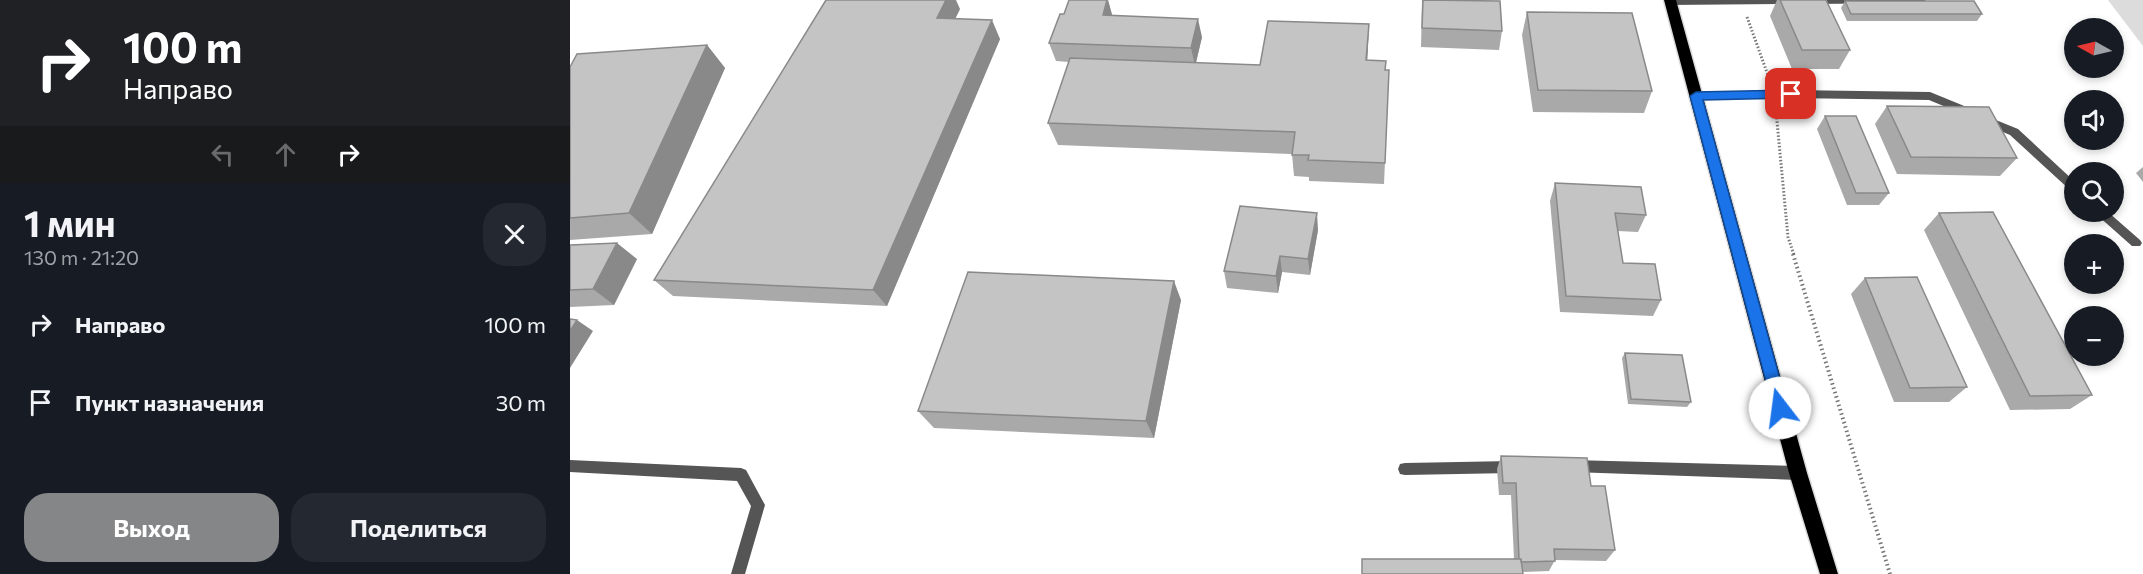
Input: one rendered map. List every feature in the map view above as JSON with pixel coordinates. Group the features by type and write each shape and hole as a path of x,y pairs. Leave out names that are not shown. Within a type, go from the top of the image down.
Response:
{"main road":[{"path":"1670,1 1798,473 1829,574"}],"street":[{"path":"1670,1 1921,0"},
{"path":"1696,96 1930,96 2014,132 2064,178"},
{"path":"2113,222 2136,243"},
{"path":"570,466 741,475 758,505 738,574"},
{"path":"1557,466 1798,473"},
{"path":"1405,469 1522,467"}],"path":[{"path":"1740,2 1775,95 1788,237 1890,574"}],"shaded area":[{"path":"2108,0 2143,0 2143,46 2124,18"}],"building":[{"path":"826,0 946,0 937,18 992,20 873,290 654,280"},
{"path":"1069,0 1107,0 1103,15 1198,19 1191,48 1049,43 1060,14 1064,14"},
{"path":"1423,0 1500,1 1502,31 1422,28"},
{"path":"1780,0 1826,0 1850,50 1802,50"},
{"path":"1845,1 1974,1 1982,14 1851,14"},
{"path":"1527,12 1632,13 1652,91 1538,90"},
{"path":"1268,21 1369,24 1366,60 1386,61 1385,70 1389,70 1385,163 1308,160 1309,155 1292,155 1295,132 1048,123 1070,58 1260,65"},
{"path":"707,45 629,213 570,218 570,67 577,54"},
{"path":"1887,106 1989,107 2017,158 1911,157"},
{"path":"1825,116 1856,116 1889,193 1856,193"},
{"path":"1555,183 1641,187 1646,215 1615,213 1623,263 1655,264 1661,300 1566,296"},
{"path":"1240,206 1317,213 1308,259 1280,256 1276,276 1224,271"},
{"path":"1993,212 2064,343 2064,366 2076,366 2092,395 2030,396 1939,213"},
{"path":"617,243 593,289 570,290 570,245"},
{"path":"968,272 1174,281 1146,421 918,411"},
{"path":"1917,277 1967,387 1910,388 1865,278"},
{"path":"570,319 577,320 570,331"},
{"path":"1625,353 1682,355 1691,402 1631,399"},
{"path":"1501,456 1587,458 1591,486 1605,486 1615,550 1554,549 1555,561 1521,562 1519,559 1516,483 1503,483"},
{"path":"1362,559 1521,559 1523,574 1362,574"}],"route":[{"path":"1780,408 1696,96 1791,94"}]}
